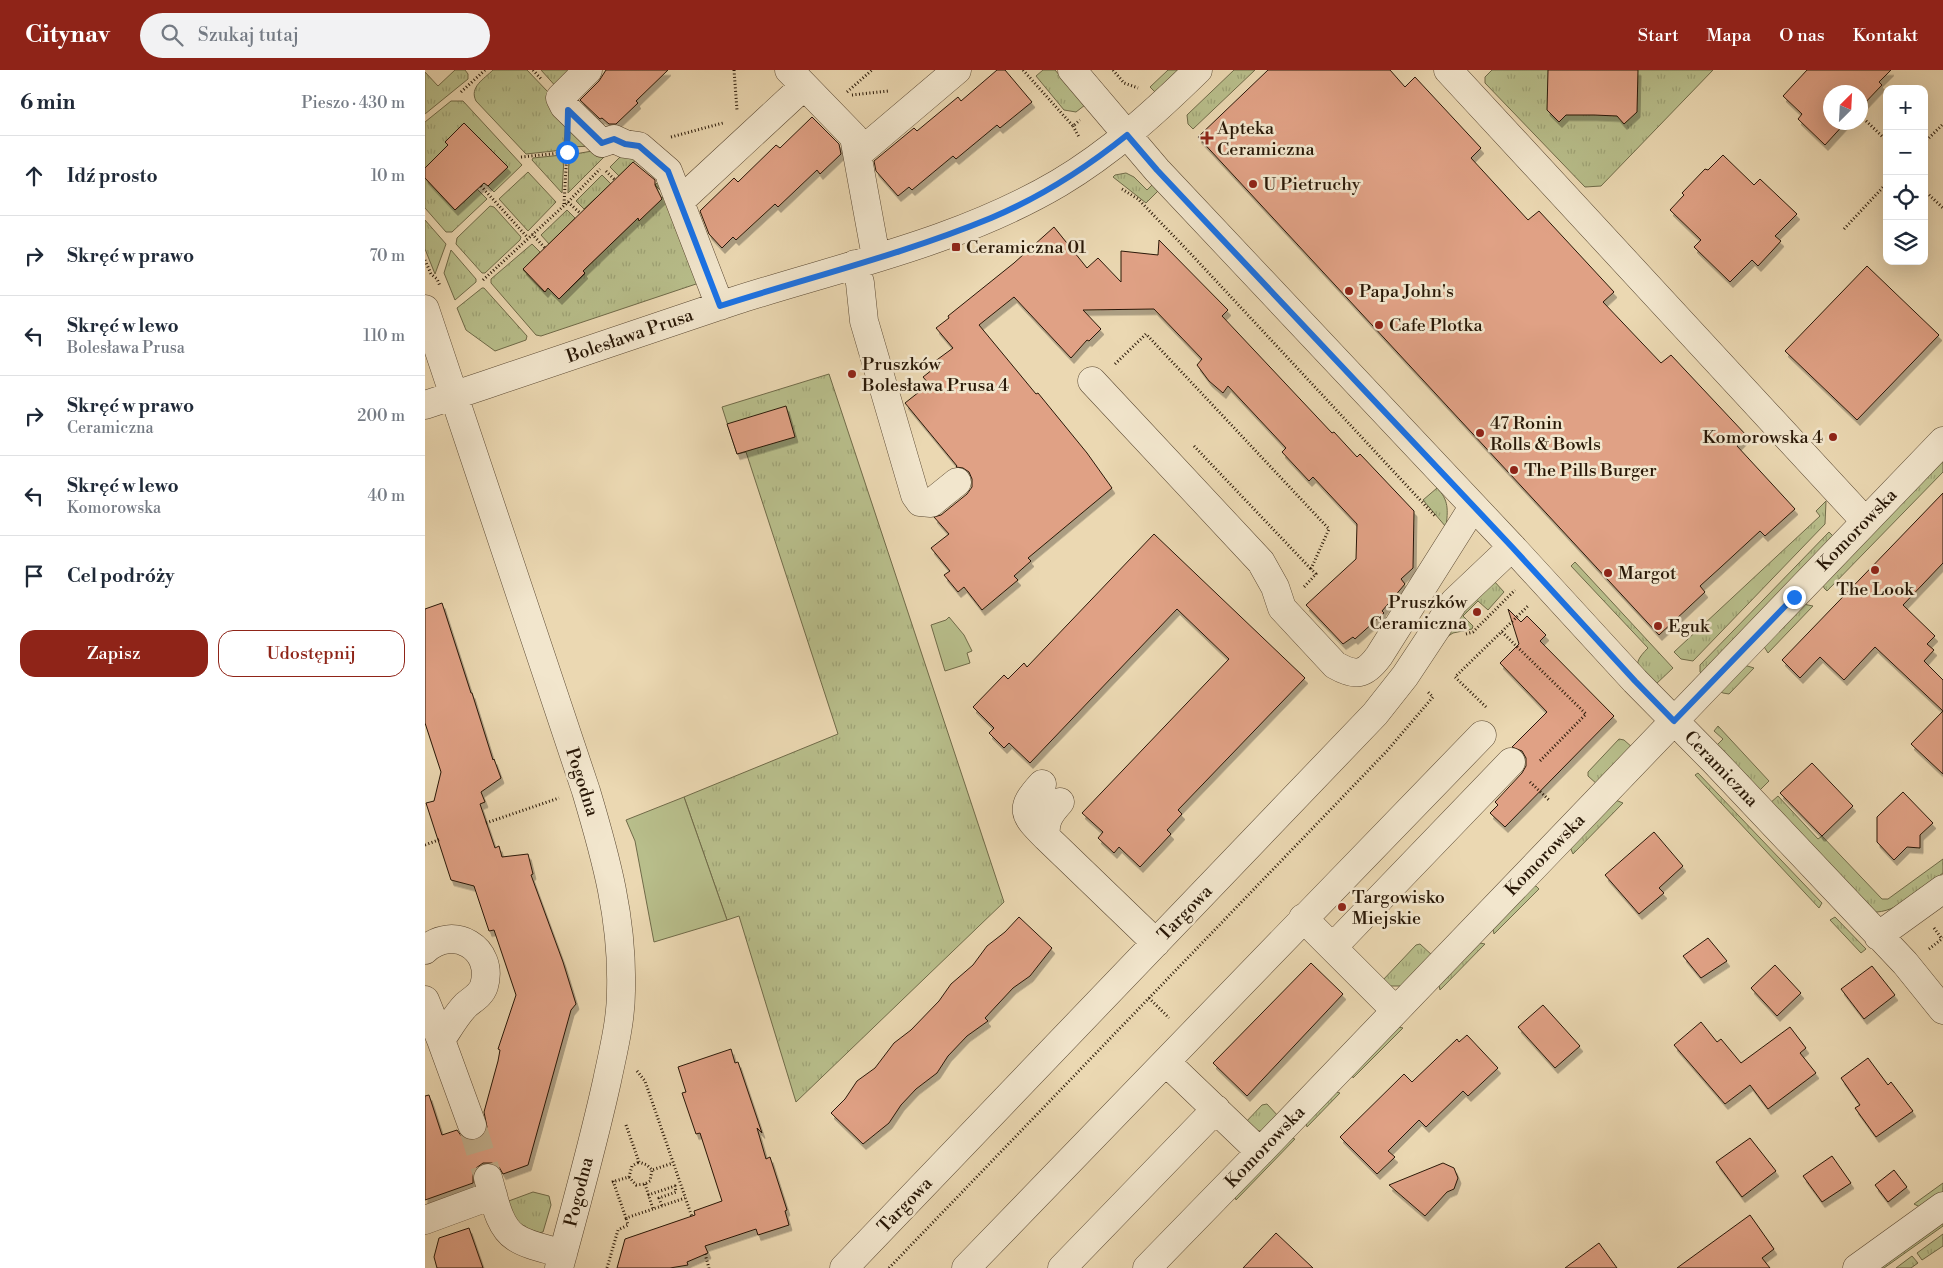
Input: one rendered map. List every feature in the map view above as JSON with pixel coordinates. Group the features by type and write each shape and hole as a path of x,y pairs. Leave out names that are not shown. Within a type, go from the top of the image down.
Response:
{"street":[{"path":"588,70 560,98 568,110 602,143 614,139 625,144 639,146 668,171 720,306"},
{"path":"859,154 957,70"},
{"name":"Ceramiczna","path":"1072,70 1157,170 1512,547 1635,681 1737,785 1918,977 1943,1010"},
{"name":"Bolesława Prusa","path":"425,405 720,306 866,261 982,221 1017,206 1079,171 1127,135 1198,70"},
{"path":"1448,70 1865,521"},
{"path":"681,201 797,78 855,137 859,154 866,261 860,283 865,321 915,496 920,502 931,503 957,482"},
{"name":"Pogodna","path":"425,309 586,790 607,862 619,926 621,992 614,1047 603,1099 561,1261"},
{"path":"1091,381 1261,562 1275,587 1282,608 1335,665 1345,671 1362,672 1370,668 1473,507"},
{"name":"Komorowska","path":"1147,1268 1943,441"},
{"name":"Targowa","path":"844,1268 1380,709 1405,676 1454,602 1512,547"},
{"path":"966,1268 1482,735"},
{"path":"1333,947 1511,762"},
{"path":"1051,793 1026,806 1026,814 1030,821 1156,943"},
{"path":"1878,936 1943,888"},
{"path":"1303,918 1395,1010"},
{"path":"425,950 441,940 452,938 462,940 480,954 485,965 486,977 483,988 476,998 466,1005 441,1040"},
{"path":"425,1000 472,1125"},
{"path":"1166,1062 1260,1152"},
{"path":"1062,1268 1222,1116"},
{"path":"425,1220 490,1187 503,1224 514,1237 561,1261"},
{"path":"1857,1268 1943,1206"}],"path":[{"path":"461,92 485,70"},
{"path":"871,70 843,95 890,91"},
{"path":"1023,70 1073,126 1085,116"},
{"path":"1113,70 1124,82"},
{"path":"564,205 568,110"},
{"path":"639,146 728,122"},
{"path":"1868,123 1883,137"},
{"path":"1928,139 1943,124"},
{"path":"483,280 603,167 615,180"},
{"path":"481,186 528,238"},
{"path":"1844,229 1883,187"},
{"path":"1122,189 1138,199 1191,254 1456,536"},
{"path":"1928,194 1943,208"},
{"path":"568,202 580,214"},
{"path":"532,234 545,248"},
{"path":"425,260 431,274 437,278"},
{"path":"1121,370 1115,363 1146,334 1329,529 1311,569"},
{"path":"1189,441 1315,574 1299,593"},
{"path":"1482,735 1498,719 1455,677 1534,600"},
{"path":"1501,632 1586,714 1538,763"},
{"path":"487,823 567,796"},
{"path":"1546,797 1549,800"},
{"path":"425,844 441,839"},
{"path":"1927,951 1943,938"},
{"path":"1149,998 1154,1003"},
{"path":"633,1067 645,1081 692,1217"},
{"path":"622,1116 639,1162 647,1165 652,1170"},
{"path":"629,1177 632,1166 639,1162"},
{"path":"652,1170 673,1163"},
{"path":"629,1177 636,1185 645,1184 650,1181 652,1170"},
{"path":"604,1184 629,1177"},
{"path":"607,1268 618,1230 629,1225 613,1181"},
{"path":"645,1184 653,1209"},
{"path":"648,1196 675,1186 677,1192 659,1198 662,1206"},
{"path":"626,1218 685,1198"},
{"path":"705,1254 709,1268"}],"green space":[{"path":"455,70 465,70 468,74 468,79 425,114 425,72 438,86"},
{"path":"493,70 527,70 548,92 566,115 563,150 526,154 476,101 474,92 476,87"},
{"path":"541,70 583,70 559,90"},
{"path":"1043,70 1055,70 1085,105 1076,112 1064,110 1036,76"},
{"path":"1168,70 1178,70 1155,92 1150,87"},
{"path":"1234,70 1255,70 1193,129 1188,124 1187,115"},
{"path":"1492,70 1713,70 1601,186 1585,187 1485,83 1485,77"},
{"path":"451,101 463,101 522,165 494,192 488,186 507,167 464,123 445,142 448,145 425,168 425,122"},
{"path":"571,120 594,146 569,147"},
{"path":"598,150 604,157 568,193 569,155"},
{"path":"627,150 662,174 705,281 541,336 536,335 491,283 491,279 532,244 540,252 523,270 544,292 548,288 559,299 585,274 583,271 665,195 655,185 659,181 637,159 619,176 610,167"},
{"path":"562,155 564,157 562,193 532,160 533,158"},
{"path":"528,172 556,202 528,231 499,199"},
{"path":"1126,173 1134,177 1147,190 1154,183 1159,190 1146,203 1113,177"},
{"path":"602,175 611,184 584,209 576,201"},
{"path":"425,178 455,210 477,189 487,199 452,232 446,232 425,208"},
{"path":"490,206 494,207 521,237 485,273 482,273 456,244 457,238"},
{"path":"567,210 575,218 549,244 541,235"},
{"path":"425,220 446,244 435,274 425,249"},
{"path":"451,250 476,279 476,282 455,300 444,273"},
{"path":"482,288 527,336 526,340 495,351 466,330 457,308"},
{"path":"829,374 1004,902 796,1102 739,916 727,920 684,797 838,734 746,452 737,454 722,407"},
{"path":"1943,459 1943,472 1827,591 1824,588 1823,582"},
{"path":"1437,488 1446,501 1446,527 1423,500"},
{"path":"1826,501 1825,524 1693,661 1681,659 1674,652 1820,516 1816,511"},
{"path":"1829,532 1833,536 1703,675 1700,672 1700,665"},
{"path":"1575,562 1673,668 1655,685 1638,667 1639,659 1648,648 1571,566"},
{"path":"1494,581 1504,592 1488,610 1478,601 1463,616 1473,626 1472,629 1453,633 1442,640 1454,620"},
{"path":"1803,604 1813,606 1768,653 1763,645 1777,630 1780,631"},
{"path":"949,617 964,635 972,651 967,653 970,663 945,671 931,625 946,620"},
{"path":"1744,665 1754,668 1729,694 1719,691"},
{"path":"1718,726 1769,781 1758,792 1715,747 1723,739 1714,731"},
{"path":"1619,739 1624,740 1633,748 1598,785 1588,776 1588,772"},
{"path":"1698,773 1822,903 1819,908 1695,775"},
{"path":"1778,796 1818,839 1822,836 1882,899 1888,899 1943,859 1943,873 1909,899 1891,909 1872,912 1769,804"},
{"path":"684,797 727,920 654,942 635,841 626,820"},
{"path":"1613,799 1623,803 1573,854 1569,845"},
{"path":"1529,886 1536,886 1539,889 1494,934 1492,925"},
{"path":"1835,917 1866,949 1861,953 1830,920"},
{"path":"1475,942 1485,944 1440,990 1438,981"},
{"path":"1420,944 1433,956 1400,986 1391,986 1382,981 1416,945"},
{"path":"1395,1026 1403,1028 1353,1078 1352,1071"},
{"path":"1333,1091 1340,1093 1307,1127 1305,1119"},
{"path":"1267,1104 1279,1117 1262,1131 1255,1131 1244,1124 1262,1105"},
{"path":"1288,1137 1295,1139 1236,1200 1234,1193"},
{"path":"1943,1183 1943,1193 1922,1208 1914,1204"},
{"path":"533,1192 549,1196 551,1205 543,1232 534,1234 518,1226 506,1202"},
{"path":"1943,1218 1943,1226 1884,1268 1874,1268"},
{"path":"1943,1234 1943,1246 1922,1260 1917,1253"},
{"path":"1912,1256 1918,1263 1911,1268 1896,1268"}],"building":[{"path":"606,70 668,70 636,101 638,103 616,124 609,124 602,118 600,119 580,100 599,81"},
{"path":"997,70 1005,70 1032,102 1000,128 997,125 956,159 953,156 912,190 909,187 898,196 876,171 874,161 914,128 917,131 958,97 961,101"},
{"path":"1268,70 1390,70 1405,87 1415,77 1481,148 1471,158 1528,220 1539,211 1614,292 1603,302 1661,363 1671,355 1747,436 1737,446 1795,509 1765,536 1760,531 1700,586 1705,592 1659,635 1198,137"},
{"path":"1548,70 1638,70 1637,112 1624,124 1617,116 1594,115 1566,115 1559,122 1547,110"},
{"path":"1807,70 1891,70 1879,82 1882,85 1868,100 1868,85 1823,85 1823,130 1839,130 1825,145 1798,119 1802,114 1783,96"},
{"path":"812,117 839,144 841,154 820,174 817,170 778,207 775,204 736,240 733,237 722,248 709,234 700,211 734,178 738,182 776,145 780,148"},
{"path":"464,123 508,167 488,186 484,183 455,210 425,178 425,168 448,145 445,142"},
{"path":"1723,155 1754,185 1760,179 1797,214 1775,236 1781,241 1758,266 1752,260 1730,282 1694,247 1701,240 1670,210 1684,195 1682,193 1705,169 1708,170"},
{"path":"633,162 655,180 655,185 662,199 639,221 638,218 583,271 585,273 559,299 548,288 545,292 523,269"},
{"path":"1054,227 1087,268 1098,258 1121,282 1121,251 1158,255 1159,240 1228,310 1222,316 1332,433 1334,432 1357,457 1360,454 1414,511 1413,568 1401,579 1405,584 1382,611 1384,613 1355,639 1353,637 1343,644 1306,605 1356,559 1357,524 1313,477 1309,481 1282,452 1286,448 1228,386 1223,393 1209,381 1197,365 1202,359 1154,309 1083,310 1101,329 1089,341 1087,340 1071,358 1014,297 979,325 1087,453 1112,488 1028,558 1031,561 1014,576 1018,580 982,610 964,587 958,592 944,575 950,571 931,548 949,534 934,517 941,515 967,494 972,487 972,479 969,472 963,468 956,467 905,403 929,384 923,377 937,366 934,362 953,348 936,328"},
{"path":"1867,266 1939,335 1857,420 1785,351"},
{"path":"786,406 795,437 737,454 727,424"},
{"path":"1943,493 1943,563 1903,605 1935,636 1927,644 1934,650 1924,661 1943,680 1943,711 1875,647 1844,680 1820,657 1800,678 1782,660"},
{"path":"1154,534 1305,678 1178,810 1182,814 1167,830 1171,834 1140,867 1119,847 1114,853 1098,838 1103,832 1082,813 1229,659 1177,609 1030,763 1009,743 1004,748 989,733 994,728 973,707 1004,675 1008,679 1024,663 1027,667"},
{"path":"442,603 493,760 501,778 481,792 485,802 480,804 495,848 499,846 502,857 528,854 533,874 531,875 563,962 576,1004 571,1010 528,1165 503,1174 499,1167 492,1163 483,1163 476,1168 473,1174 473,1183 425,1200 425,1096 429,1095 442,1135 457,1130 462,1137 477,1140 484,1135 487,1127 484,1112 498,1061 500,1050 498,1049 516,995 494,930 489,931 474,886 451,880 426,803 434,801 441,772 425,723 425,609"},
{"path":"1508,609 1521,622 1527,616 1546,635 1540,641 1614,716 1505,827 1490,813 1498,805 1495,802 1522,773 1526,766 1526,758 1522,751 1512,747 1547,712 1500,663 1519,644"},
{"path":"1943,711 1943,774 1911,744"},
{"path":"1812,763 1853,806 1822,836 1780,793"},
{"path":"1903,792 1933,823 1920,835 1920,848 1907,847 1894,860 1877,842 1877,817"},
{"path":"1654,832 1683,866 1659,888 1664,893 1639,914 1605,875"},
{"path":"1019,917 1052,948 1030,976 1013,988 985,1018 988,1021 967,1036 948,1056 937,1073 916,1089 901,1105 889,1123 863,1144 831,1113 845,1099 857,1081 875,1068 894,1043 911,1030 939,1001 951,984 973,965 987,946 1005,932"},
{"path":"1708,938 1727,961 1701,978 1683,956"},
{"path":"1311,963 1343,994 1247,1096 1213,1063"},
{"path":"1775,965 1801,993 1777,1016 1751,988"},
{"path":"1872,966 1895,995 1864,1019 1841,989"},
{"path":"1543,1005 1580,1046 1555,1068 1518,1027"},
{"path":"1701,1022 1717,1042 1721,1039 1741,1063 1790,1027 1806,1048 1800,1053 1816,1073 1768,1109 1750,1085 1725,1104 1674,1045"},
{"path":"1467,1035 1498,1068 1468,1096 1463,1091 1426,1127 1419,1120 1388,1151 1395,1157 1377,1174 1340,1137 1404,1074 1412,1082 1457,1039 1459,1042"},
{"path":"731,1049 735,1063 738,1062 762,1133 757,1128 766,1159 770,1157 787,1210 785,1211 789,1225 758,1235 756,1229 705,1246 708,1253 687,1262 688,1265 670,1268 617,1268 625,1239 695,1215 694,1211 722,1201 700,1133 696,1134 682,1093 686,1092 678,1067"},
{"path":"1868,1058 1888,1085 1891,1082 1913,1111 1876,1137 1855,1108 1860,1105 1841,1078"},
{"path":"1750,1138 1776,1171 1742,1197 1716,1162"},
{"path":"1832,1156 1851,1183 1822,1202 1803,1176"},
{"path":"1443,1163 1454,1168 1458,1178 1454,1189 1447,1192 1425,1216 1389,1185"},
{"path":"1894,1170 1907,1187 1888,1202 1875,1185"},
{"path":"1750,1215 1774,1249 1762,1258 1770,1268 1677,1268"},
{"path":"469,1228 483,1268 437,1268 434,1257 439,1238"},
{"path":"1276,1233 1313,1268 1243,1268"},
{"path":"1599,1243 1617,1268 1565,1268"}],"tunnel":[{"path":"472,1125 488,1178"}],"place":[{"name":"Apteka Ceramiczna","path":"1207,138"},
{"name":"U Pietruchy","path":"1253,184"},
{"name":"Ceramiczna 01","path":"956,247"},
{"name":"Papa John's","path":"1349,291"},
{"name":"Cafe Plotka","path":"1379,325"},
{"name":"Pruszków Bolesława Prusa 4","path":"852,374"},
{"name":"47 Ronin Rolls & Bowls","path":"1480,433"},
{"name":"Komorowska 4","path":"1833,437"},
{"name":"The Pills Burger","path":"1514,470"},
{"name":"The Look","path":"1875,570"},
{"name":"Margot","path":"1608,573"},
{"name":"Pruszków Ceramiczna","path":"1477,612"},
{"name":"Eguk","path":"1658,626"},
{"name":"Targowisko Miejskie","path":"1342,907"}],"route":[{"path":"567,152 568,110 602,143 614,139 625,144 639,146 668,171 720,306 931,240 991,218 1060,183 1102,155 1127,135 1157,170 1674,721 1794,597"}]}
